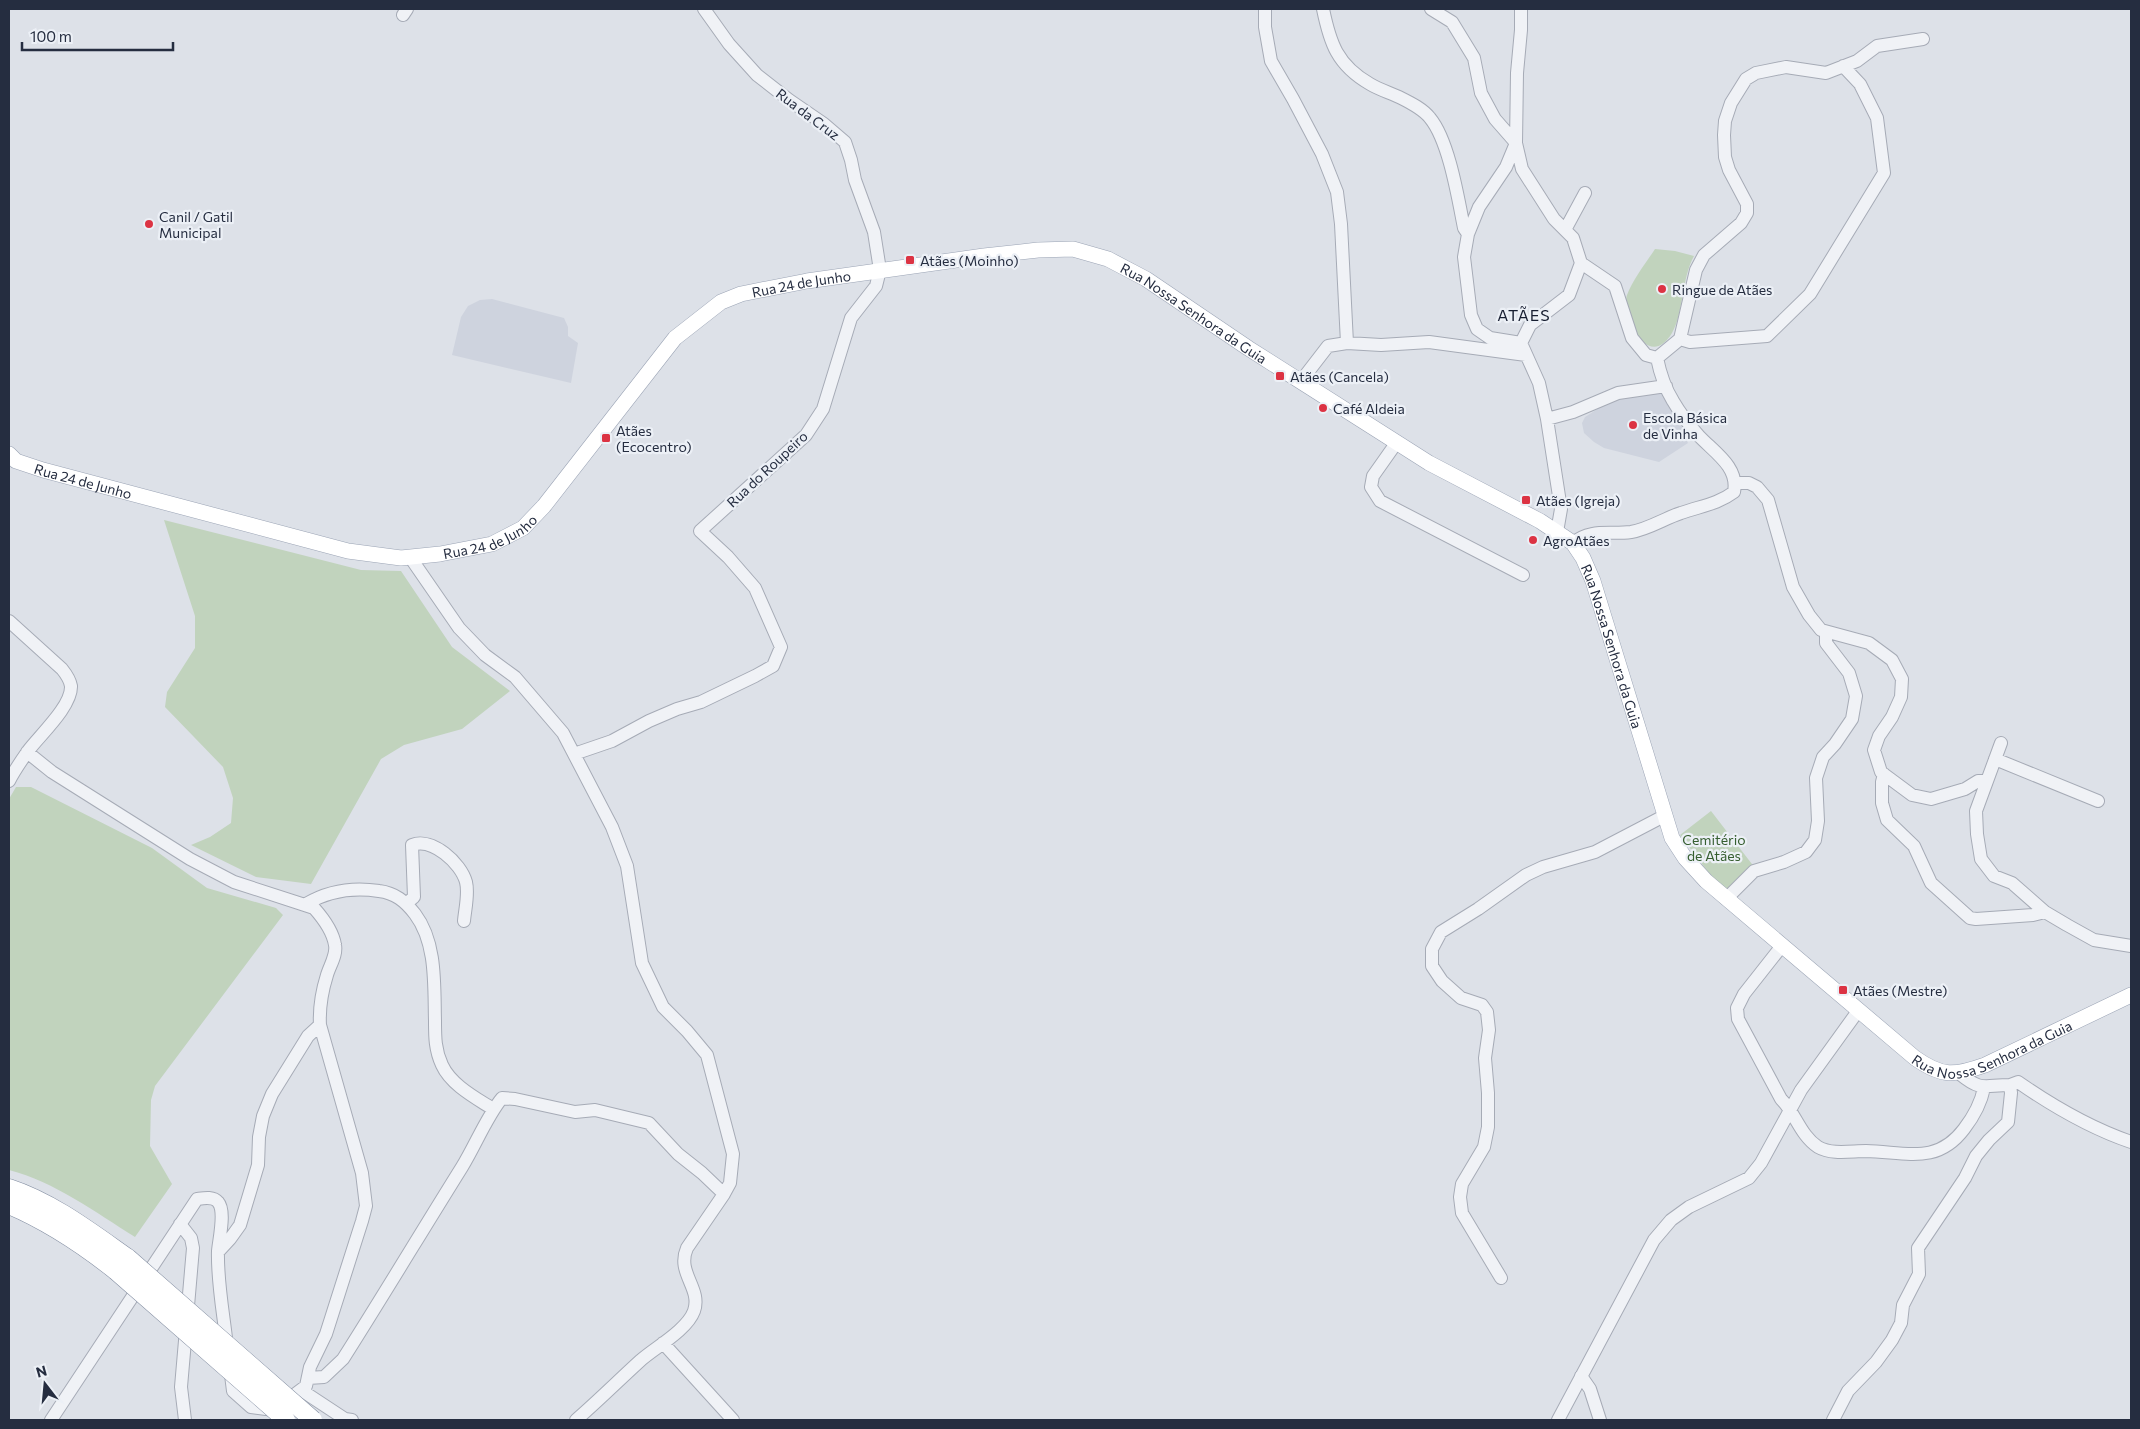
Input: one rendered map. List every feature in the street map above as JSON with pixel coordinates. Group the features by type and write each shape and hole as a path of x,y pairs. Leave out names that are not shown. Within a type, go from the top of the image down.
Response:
{"highway":[{"path":"9,1188 56,1210 128,1258 313,1420"},
{"path":"9,1205 37,1217 62,1231 116,1271 286,1420"}],"main road":[{"name":"Rua Nossa Senhora da Guia","path":"880,270 1038,250 1073,249 1108,259 1146,279 1248,348 1429,463 1514,506 1573,543 1583,558 1593,582 1664,816 1672,838 1685,858 1706,881 1781,947 1930,1068 1942,1073 1960,1074 1985,1065 2131,995"},
{"name":"Rua 24 de Junho","path":"9,454 16,461 43,470 348,551 379,556 410,557 440,554 492,544 523,528 544,506 675,338 721,302 764,288 880,270"}],"street":[{"name":"Rua da Cruz","path":"704,9 729,44 757,75 824,124 845,142 855,180 874,232 880,270"},
{"path":"1265,9 1265,27 1270,61 1293,99 1322,154 1337,192 1341,224 1347,343"},
{"path":"1322,9 1335,52 1353,71 1370,84 1414,105 1430,118 1450,164 1464,228 1468,234"},
{"path":"1431,9 1452,22 1474,58 1481,94 1495,119 1516,143"},
{"path":"1521,9 1522,30 1517,73 1516,143 1522,169 1554,219 1574,238 1581,263 1570,295 1530,325 1521,343 1539,383 1547,420 1560,509 1557,532"},
{"path":"1657,358 1680,339 1696,270 1704,255 1741,223 1747,213 1747,204 1729,170 1725,157 1725,121 1731,103 1746,79 1756,73 1786,67 1826,73 1857,61 1877,46 1923,39"},
{"path":"1680,339 1690,342 1767,336 1810,294 1884,173 1877,118 1860,84 1843,66"},
{"path":"1516,143 1506,166 1479,207 1468,234 1464,257 1471,315 1477,329 1490,338 1521,343"},
{"path":"1565,230 1585,193"},
{"path":"1581,263 1615,286 1632,338 1646,355 1657,358"},
{"name":"Rua do Roupeiro","path":"574,754 612,741 648,721 677,709 701,702 773,666 781,647 755,588 728,557 700,531 806,435 823,409 851,318 876,286 880,270"},
{"path":"1301,380 1328,346 1347,343 1381,345 1429,342 1526,355"},
{"path":"1573,543 1580,537 1597,532 1632,532 1647,528 1681,513 1722,500 1734,492 1736,482 1728,464 1698,434 1673,401 1657,358"},
{"path":"1547,420 1573,412 1618,393 1666,386"},
{"path":"1397,442 1373,476 1371,487 1380,501 1523,575"},
{"path":"1736,482 1757,487 1768,500 1792,587 1820,630 1870,643 1892,660 1902,680 1902,698 1879,736 1874,750 1881,772 1912,795 1930,799 1965,789 1978,781 1986,781"},
{"path":"410,557 459,628 485,655 515,677 563,733 612,827 627,866 642,963 663,1007 687,1031 706,1055 733,1154 730,1183 683,1257 684,1268 696,1302 694,1312 686,1323 642,1359 576,1420"},
{"path":"9,621 62,669 68,676 71,686 69,698 62,709 27,752 9,781"},
{"path":"1726,899 1754,871 1784,862 1806,852 1815,840 1818,821 1816,778 1823,757 1835,744 1852,719 1856,696 1849,674 1826,643 1826,632"},
{"path":"2001,743 1976,811 1981,859 1994,876 2012,883 2045,912 2094,940 2131,946"},
{"path":"27,752 52,772 190,859 234,882 306,904 314,908 323,918 335,944 335,952 327,976 320,1008 320,1025 362,1173 366,1206 326,1334 310,1367 306,1386 274,1410 251,1407 232,1391 219,1272 218,1252 223,1211 218,1201 209,1197 197,1199 51,1420"},
{"path":"1995,759 2098,801"},
{"path":"1884,774 1882,803 1887,820 1914,846 1931,883 1970,918 1976,920 2024,916 2045,912"},
{"path":"1502,1278 1462,1213 1460,1197 1462,1184 1484,1147 1488,1128 1485,1058 1489,1030 1487,1012 1482,1005 1461,998 1442,981 1432,966 1432,949 1441,932 1478,909 1526,875 1543,867 1595,852 1664,816"},
{"path":"407,903 414,897 412,845 418,842 429,845 447,855 460,869 466,881 467,896 464,921"},
{"path":"306,904 318,897 337,891 362,888 391,893 407,903 424,926 432,956 435,1045 442,1066 468,1093 493,1109"},
{"path":"1781,947 1744,994 1737,1008 1738,1019 1742,1030 1781,1099 1791,1109 1804,1136 1818,1147 1831,1152 1930,1153 1947,1147 1972,1120 1982,1098 1984,1088"},
{"path":"1558,1420 1654,1240 1671,1220 1689,1207 1749,1178 1761,1164 1801,1090 1858,1011"},
{"path":"218,1252 240,1225 258,1165 262,1116 272,1094 308,1036 320,1025"},
{"path":"1960,1074 1972,1084 1984,1088 1993,1085 2010,1085 2018,1082 2058,1110 2108,1134 2131,1142"},
{"path":"1833,1420 1848,1391 1876,1362 1892,1340 1901,1323 1903,1305 1919,1274 1918,1248 1964,1178 1976,1156 2008,1122 2010,1085"},
{"path":"308,1378 324,1378 343,1359 462,1167 486,1126 493,1109 502,1098 575,1112 595,1110 649,1124 678,1154 724,1194"},
{"path":"180,1224 191,1238 192,1248 181,1387 185,1420"},
{"path":"663,1342 733,1420"},
{"path":"1582,1376 1590,1388 1600,1420"},
{"path":"301,1390 345,1418 352,1420"}],"shaded area":[{"path":"492,299 564,318 568,327 568,336 578,343 571,383 452,355 461,317 468,306 480,300"},
{"name":"Escola Básica de Vinha","path":"1661,389 1685,428 1681,430 1688,443 1659,462 1604,448 1584,433 1582,423 1585,417 1618,396"}],"green space":[{"path":"1655,249 1675,251 1694,256 1687,275 1676,325 1663,344 1654,347 1645,343 1638,336 1628,314 1626,303 1627,295 1633,283"},
{"path":"164,520 361,570 401,571 452,647 510,691 462,729 404,745 381,759 311,884 256,877 191,845 210,837 231,823 233,798 223,767 165,707 167,692 195,648 195,616"},
{"path":"16,787 31,787 152,848 207,888 276,908 283,915 155,1086 151,1100 150,1146 172,1184 135,1237 59,1190 26,1175 9,1170 9,799"},
{"name":"Cemitério de Atães","path":"1711,811 1755,868 1728,890 1721,889 1680,835"}],"place":[{"name":"Canil / Gatil Municipal","path":"149,224"},
{"name":"Atães (Moinho)","path":"910,260"},
{"name":"Ringue de Atães","path":"1662,289"},
{"name":"Atães (Cancela)","path":"1280,376"},
{"name":"Café Aldeia","path":"1323,408"},
{"name":"Escola Básica de Vinha","path":"1633,425"},
{"name":"Atães (Ecocentro)","path":"606,438"},
{"name":"Atães (Igreja)","path":"1526,500"},
{"name":"AgroAtães","path":"1533,540"},
{"name":"Atães (Mestre)","path":"1843,990"}],"district":[{"name":"ATÃES","path":"1524,314"}]}
